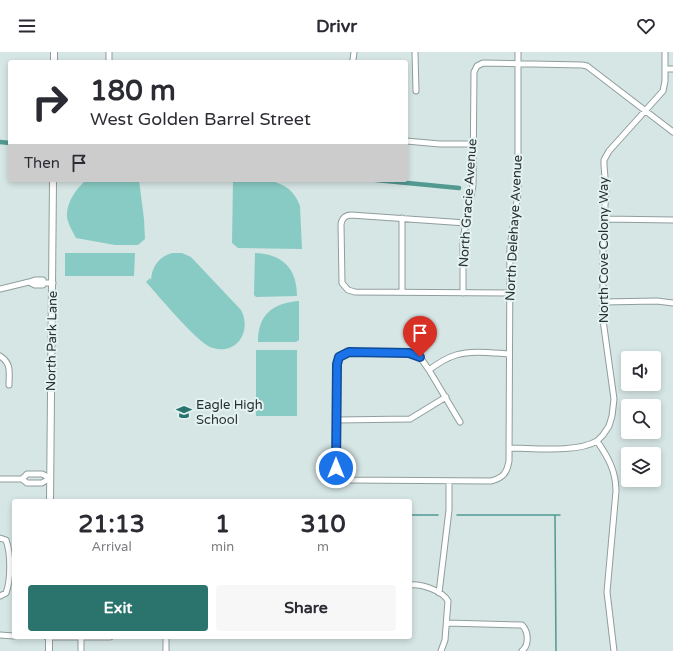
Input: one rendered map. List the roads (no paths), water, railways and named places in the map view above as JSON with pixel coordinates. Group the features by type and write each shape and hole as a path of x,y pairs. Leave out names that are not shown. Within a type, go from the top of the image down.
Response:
{"street":[{"path":"415,52 416,91"},
{"name":"North Delehaye Avenue","path":"449,481 491,481 505,474 508,469 510,247 518,194 518,52"},
{"name":"North Cove Colony Way","path":"597,441 609,426 614,404 614,394 604,325 603,302 603,236 606,190 604,165 606,155 663,91 665,81 665,52"},
{"name":"North Gracie Avenue","path":"463,293 463,239 472,185 474,144 474,72 477,66 483,63 518,63"},
{"path":"518,63 587,66 673,132"},
{"path":"665,69 673,69"},
{"path":"408,141 440,144 474,144"},
{"name":"North Park Lane","path":"50,499 53,182"},
{"path":"466,223 351,215 344,218 341,224 341,279 346,288 355,292 510,293"},
{"path":"402,218 402,292"},
{"path":"605,219 673,220"},
{"path":"0,289 35,280 43,280 44,283 53,283"},
{"path":"603,302 657,301 673,303"},
{"path":"439,593 449,510 449,481 348,480 340,476 336,468 337,364 339,357 349,352 409,353 420,357 460,422"},
{"path":"429,370 447,358 467,353 510,354"},
{"path":"2,357 9,366 9,385"},
{"path":"336,420 410,419 446,397"},
{"path":"509,448 574,448 586,446 597,441 611,463 616,484 608,592 614,651"},
{"path":"22,479 27,474 42,474 50,478"},
{"path":"0,479 22,479 27,483 42,483 50,478"},
{"path":"0,538 6,540 9,548 11,569 9,587 6,593 0,596"},
{"path":"412,585 421,585 447,598 449,603 445,640 441,651"},
{"path":"446,623 522,625 527,633 527,644 522,651"},
{"path":"0,635 12,636"},
{"path":"49,639 49,651"},
{"path":"81,639 81,651"},
{"path":"166,639 166,651"}],"waterway":[{"path":"0,142 8,143"},
{"path":"397,182 459,188"},
{"path":"412,515 438,515"},
{"path":"457,515 560,515"},
{"path":"555,516 556,651"}],"place":[{"name":"Eagle High School","path":"184,412"}]}
